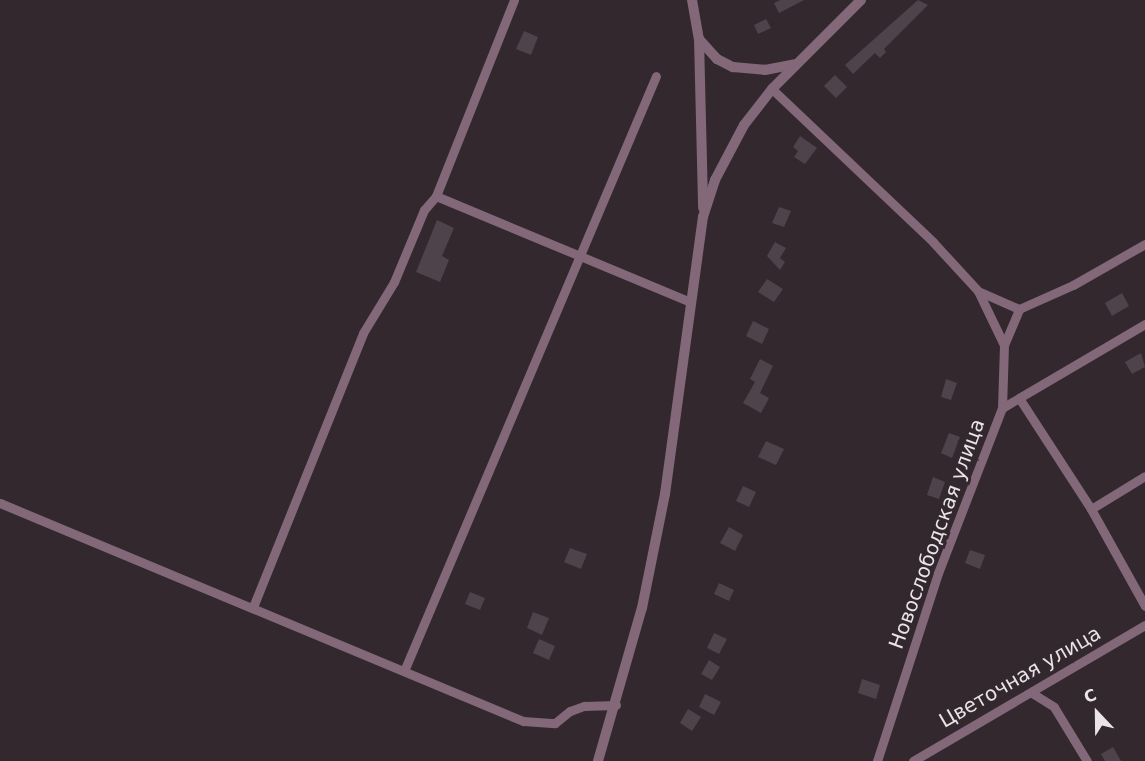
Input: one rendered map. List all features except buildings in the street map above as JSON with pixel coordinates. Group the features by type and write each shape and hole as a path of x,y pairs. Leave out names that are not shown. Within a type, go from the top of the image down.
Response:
{"street":[{"path":"253,608 363,333 394,282 424,210 436,196 514,0"},
{"path":"597,761 616,705 642,608 665,494 703,217 699,39 692,0"},
{"path":"703,217 728,153 772,89 861,0"},
{"path":"699,39 717,59 733,67 765,70 796,63"},
{"path":"404,671 656,76"},
{"path":"772,89 933,242 978,291 1004,345"},
{"path":"436,196 691,302"},
{"path":"1002,408 1004,345 1019,309 1063,290 1145,244"},
{"path":"978,291 1019,309"},
{"name":"Новослободская улица","path":"877,761 942,562 1002,408 1145,324"},
{"path":"1019,398 1091,509 1145,606"},
{"path":"1091,509 1145,476"},
{"path":"0,503 538,725 555,723 570,711 584,706 616,705"},
{"name":"Цветочная улица","path":"913,761 1140,632 1145,625"},
{"path":"1032,693 1054,707 1087,761"}]}
